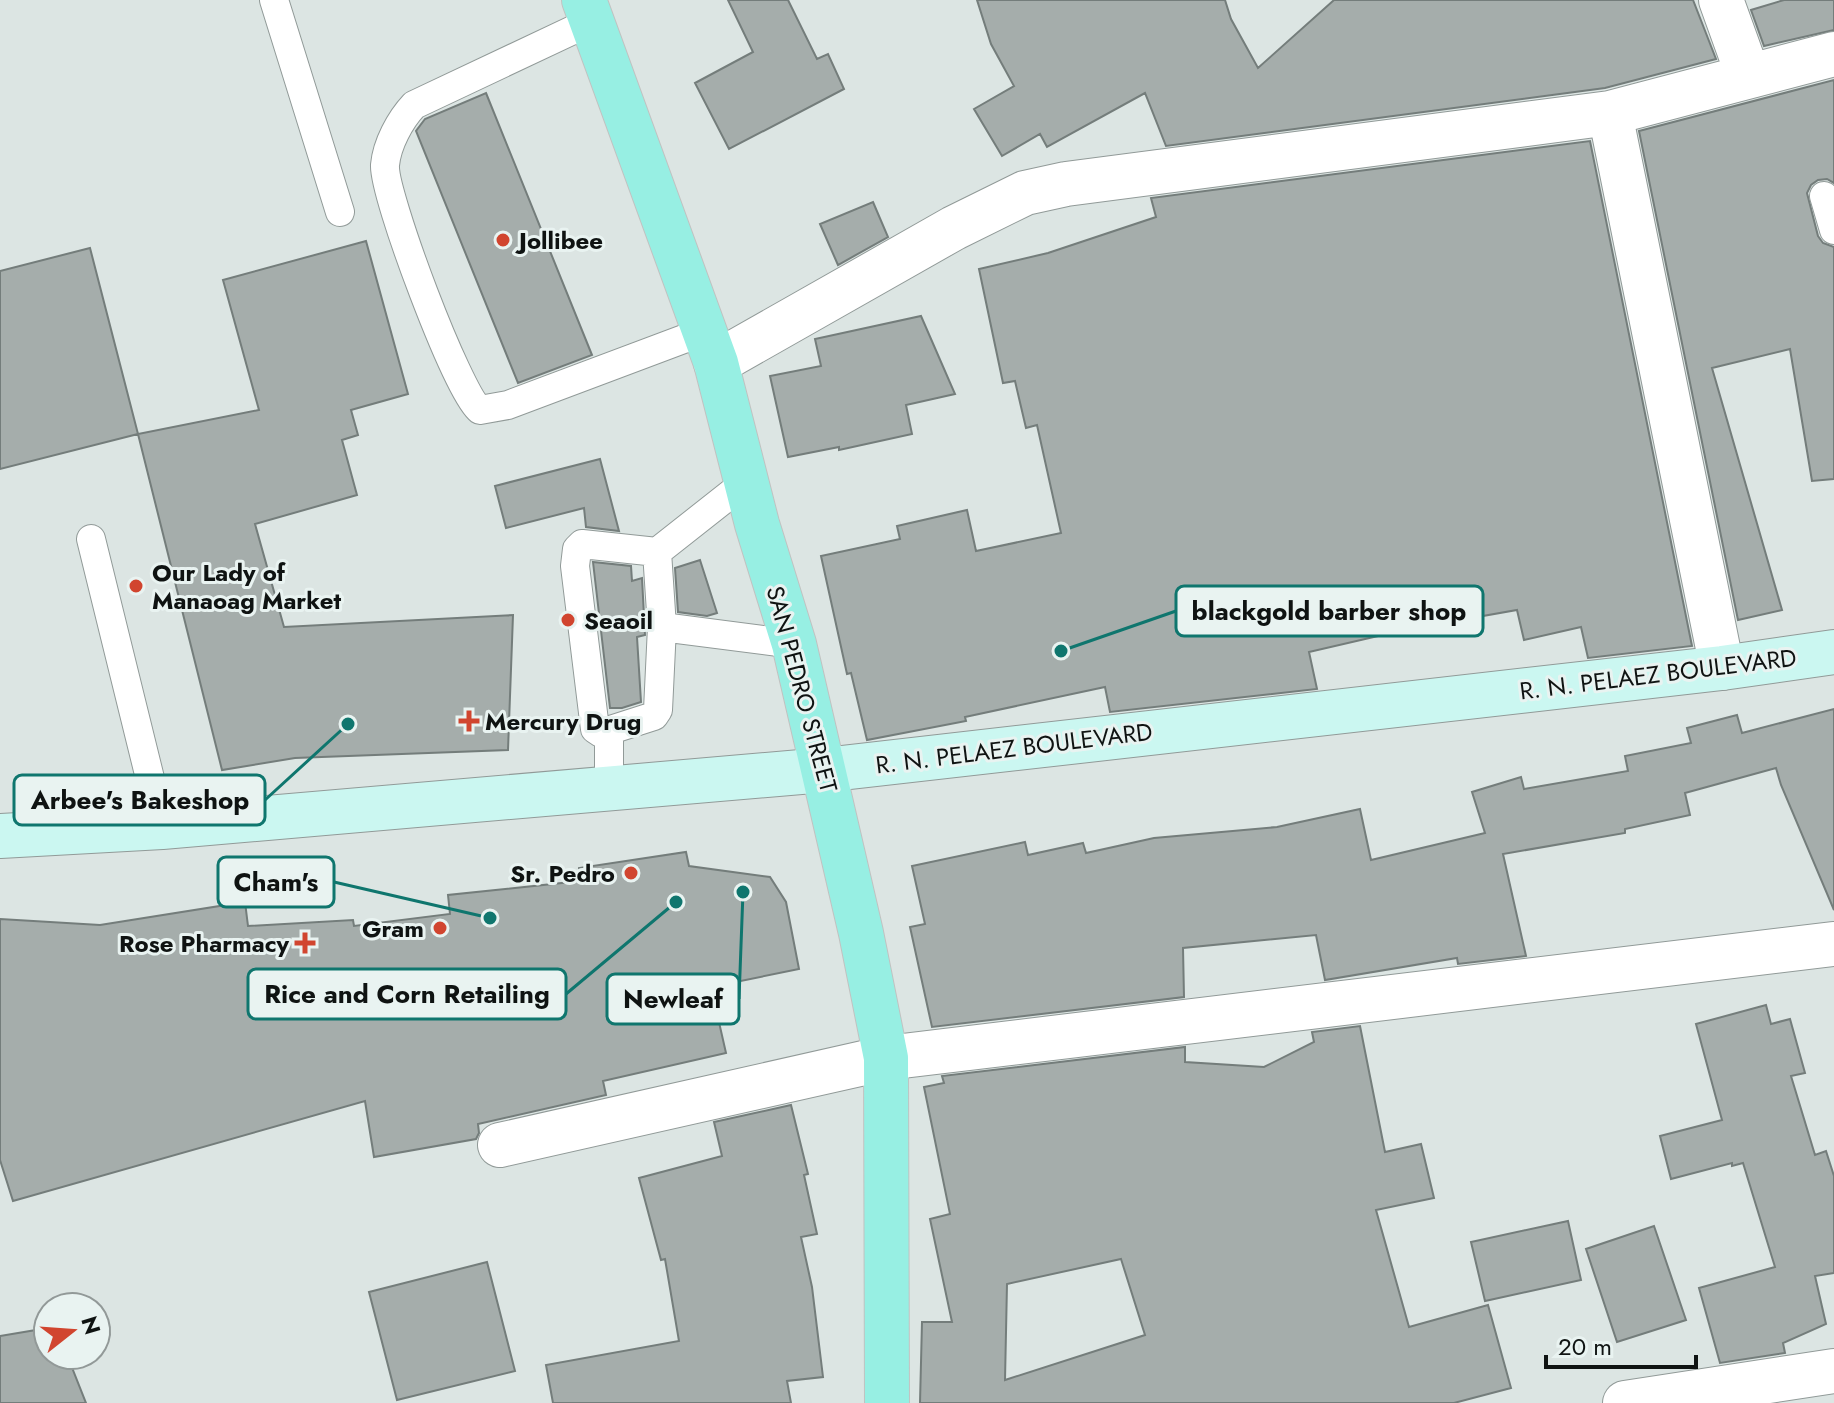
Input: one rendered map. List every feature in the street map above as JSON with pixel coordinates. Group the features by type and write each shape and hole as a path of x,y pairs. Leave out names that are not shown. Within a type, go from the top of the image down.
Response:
{"main road":[{"name":"SAN PEDRO STREET","path":"588,11 711,347 794,644 861,933 886,1058 887,1403"}],"street":[{"path":"1721,0 1748,75"},
{"path":"711,347 1025,193 1082,182 1610,113 1834,54"},
{"path":"1610,113 1722,668"},
{"name":"R. N. PELAEZ BOULEVARD","path":"0,836 162,827 824,770 1722,668 1834,652"},
{"path":"500,1145 886,1058 1833,944"},
{"path":"1625,1403 1834,1371"}],"lane":[{"path":"274,0 340,212"},
{"path":"588,11 414,105 406,113 398,126 384,167 417,277 456,373 473,405 480,410 508,405 711,347"},
{"path":"1824,196 1834,230"},
{"path":"657,552 662,627 658,710 654,716 601,733 595,729 575,566 577,549 582,544 594,543 657,552 747,481"},
{"path":"91,539 162,827"},
{"path":"662,627 794,644"},
{"path":"609,730 609,790"}],"building":[{"path":"728,0 788,0 817,59 828,54 844,89 729,149 695,83 753,52"},
{"path":"977,0 1225,0 1231,19 1258,68 1334,0 1693,0 1716,59 1605,88 1166,146 1145,93 1047,147 1040,134 1002,156 974,109 1014,86 991,44"},
{"path":"1784,0 1834,0 1834,30 1764,46 1751,10"},
{"path":"1834,80 1834,183 1827,179 1818,180 1807,193 1818,236 1823,243 1834,247 1834,479 1812,481 1790,349 1712,368 1782,610 1738,620 1639,131"},
{"name":"Jollibee","path":"486,93 592,355 518,383 416,131 425,119"},
{"path":"1590,141 1692,646 1588,658 1581,627 1524,640 1517,610 1404,630 1309,652 1317,689 1110,712 1105,687 965,717 966,721 867,740 851,673 847,674 821,556 900,539 897,526 967,510 976,551 1061,533 1037,425 1026,428 1015,381 1003,383 979,269 1048,253 1156,217 1151,198"},
{"path":"873,202 888,237 838,265 820,224"},
{"path":"366,241 408,394 351,410 358,435 342,440 357,495 255,524 284,627 513,615 508,750 295,758 222,770 138,434 259,410 223,280"},
{"path":"90,248 138,434 0,469 0,271"},
{"path":"921,316 955,394 906,405 912,434 839,450 839,447 788,457 770,376 821,366 815,339"},
{"path":"600,459 619,531 586,527 584,508 506,528 495,486"},
{"path":"700,560 717,613 707,616 678,612 675,568"},
{"path":"593,562 631,566 632,581 642,578 645,635 637,637 641,702 622,708 610,708"},
{"path":"1834,709 1834,910 1776,768 1685,793 1690,815 1625,829 1625,833 1503,854 1526,956 1458,964 1457,958 1325,980 1316,935 1183,948 1184,997 932,1027 910,927 925,924 912,866 1025,842 1028,855 1083,843 1086,853 1154,838 1277,827 1360,809 1371,860 1485,833 1472,792 1521,777 1524,789 1628,771 1625,756 1691,743 1687,728 1737,715 1742,733"},
{"path":"686,852 689,866 770,877 786,902 799,969 711,987 726,1053 603,1081 606,1095 478,1124 476,1139 374,1157 365,1101 13,1201 0,1160 0,919 100,925 245,902 248,926 353,920 354,926 450,914 448,895 580,881 579,868"},
{"path":"1766,1005 1771,1024 1790,1019 1805,1073 1791,1076 1815,1155 1826,1151 1834,1176 1834,1273 1815,1276 1826,1324 1783,1343 1785,1353 1720,1363 1699,1288 1775,1267 1743,1163 1671,1179 1660,1136 1722,1120 1696,1024"},
{"path":"1360,1026 1385,1152 1421,1144 1434,1198 1376,1210 1409,1327 1488,1305 1511,1388 1454,1403 920,1403 922,1322 952,1322 930,1219 950,1214 924,1087 944,1083 942,1076 1185,1047 1185,1062 1264,1067 1314,1042 1312,1032","holes":["1121,1259 1145,1335 1005,1380 1007,1284"]},
{"path":"791,1105 808,1174 804,1175 817,1234 801,1237 812,1287 823,1377 787,1381 791,1403 553,1403 546,1365 679,1341 665,1259 661,1260 639,1178 722,1156 714,1122"},
{"path":"1568,1221 1581,1280 1485,1301 1471,1242"},
{"path":"1654,1226 1686,1320 1617,1342 1586,1249"},
{"path":"487,1262 515,1371 397,1400 369,1292"},
{"path":"32,1331 32,1371 73,1371 86,1403 0,1403 0,1336"}],"place":[{"name":"Jollibee","path":"503,240"},
{"name":"Our Lady of Manaoag Market","path":"136,586"},
{"name":"Seaoil","path":"568,620"},
{"name":"blackgold barber shop","path":"1061,651"},
{"name":"Mercury Drug","path":"469,721"},
{"name":"Arbee's Bakeshop","path":"348,724"},
{"name":"Sr. Pedro","path":"631,873"},
{"name":"Newleaf","path":"743,892"},
{"name":"Rice and Corn Retailing","path":"676,902"},
{"name":"Cham's","path":"490,918"},
{"name":"Gram","path":"440,928"},
{"name":"Rose Pharmacy","path":"305,943"}]}
